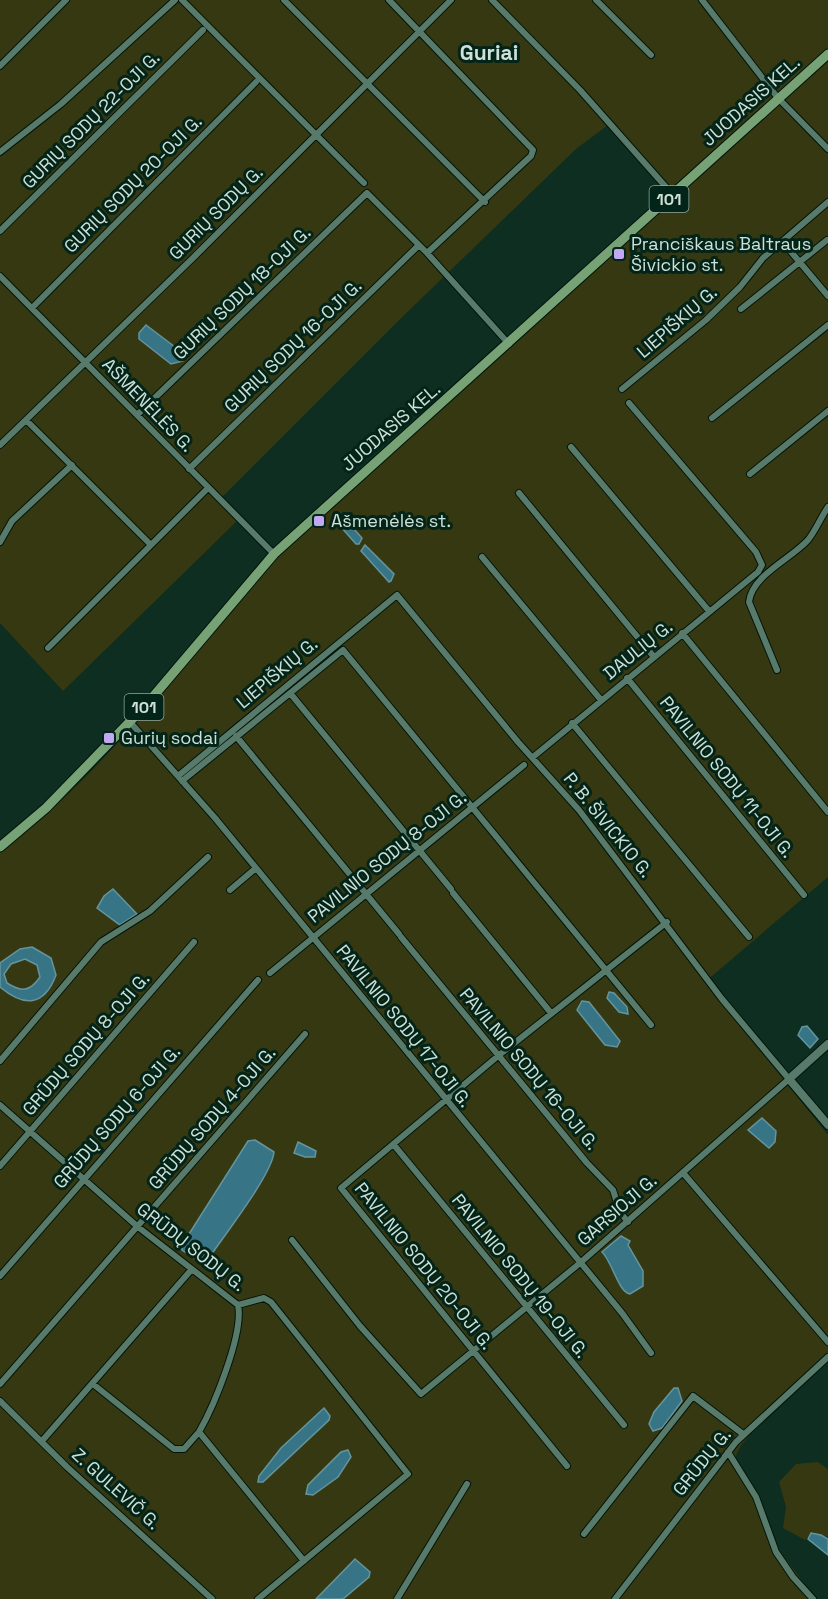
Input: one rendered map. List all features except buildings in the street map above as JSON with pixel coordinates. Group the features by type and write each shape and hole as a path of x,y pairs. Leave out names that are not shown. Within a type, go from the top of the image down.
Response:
{"main road":[{"name":"JUODASIS KEL.","path":"0,847 46,808 130,722 274,554 828,54"}],"street":[{"path":"0,66 66,0"},
{"path":"0,152 61,104 175,0"},
{"path":"182,0 317,133 364,183"},
{"path":"284,0 485,202"},
{"path":"389,0 533,150 531,156 485,202 427,253"},
{"name":"GURIŲ SODŲ G.","path":"0,445 451,0"},
{"path":"492,0 580,90 673,195"},
{"path":"596,0 651,55"},
{"path":"702,0 778,98 828,149"},
{"name":"GURIŲ SODŲ 22-OJI G.","path":"0,231 203,30"},
{"name":"GURIŲ SODŲ 20-OJI G.","path":"32,308 256,82"},
{"name":"GURIŲ SODŲ 18-OJI G.","path":"137,415 367,193 419,245"},
{"name":"LIEPIŠKIŲ G.","path":"622,390 706,320 740,287 763,258 828,202"},
{"path":"741,309 827,240"},
{"path":"782,241 828,296"},
{"path":"419,245 509,344"},
{"name":"GURIŲ SODŲ 16-OJI G.","path":"189,469 419,245"},
{"name":"AŠMENĖLĖS G.","path":"1,279 274,554"},
{"path":"712,418 828,325"},
{"name":"DAULIŲ G.","path":"532,757 762,565 756,552 629,403"},
{"path":"750,474 828,411"},
{"path":"26,420 150,544"},
{"path":"571,447 709,611"},
{"path":"0,542 12,521 72,465"},
{"path":"48,648 208,488"},
{"path":"519,493 654,657"},
{"path":"777,670 749,602 750,594 763,579 806,542 828,507"},
{"path":"482,557 601,700"},
{"name":"LIEPIŠKIŲ G.","path":"180,778 397,595"},
{"name":"P. B. ŠIVICKIO G.","path":"397,595 579,810 666,922 722,999 789,1079"},
{"path":"682,633 828,812"},
{"path":"180,778 343,650 651,1025"},
{"name":"PAVILNIO SODŲ 11-OJI G.","path":"627,678 804,895"},
{"path":"290,693 551,1013"},
{"name":"PAVILNIO SODŲ 17-OJI G.","path":"130,722 313,937 651,1353"},
{"path":"572,723 749,937"},
{"name":"PAVILNIO SODŲ 16-OJI G.","path":"236,736 498,1056 587,1163 613,1190 620,1212 628,1222"},
{"name":"PAVILNIO SODŲ 8-OJI G.","path":"270,973 524,765"},
{"path":"0,1061 101,942 150,911 208,856"},
{"path":"230,890 256,868"},
{"name":"PAVILNIO SODŲ 20-OJI G.","path":"567,1466 341,1188 498,1056 666,922"},
{"name":"GRŪDŲ SODŲ 8-OJI G.","path":"0,1166 194,942"},
{"name":"GRŪDŲ SODŲ 6-OJI G.","path":"0,1276 258,980"},
{"name":"GRŪDŲ SODŲ 4-OJI G.","path":"0,1384 305,1034"},
{"name":"GARSIOJI G.","path":"292,1240 360,1326 421,1394 527,1308 684,1174 828,1044"},
{"path":"789,1079 828,1125"},
{"name":"GRŪDŲ SODŲ G.","path":"0,1105 138,1227 238,1305 264,1298 271,1302 408,1474 304,1561"},
{"name":"PAVILNIO SODŲ 19-OJI G.","path":"393,1145 624,1425"},
{"path":"684,1174 828,1342"},
{"path":"42,1441 192,1269"},
{"path":"93,1384 174,1449 184,1449 199,1432 213,1405 239,1327 238,1305"},
{"name":"GRŪDŲ G.","path":"615,1599 728,1452 744,1434 828,1357"},
{"path":"584,1534 693,1396 744,1434"},
{"name":"Z. GULEVIČ G.","path":"0,1401 67,1467 212,1599"},
{"path":"199,1432 304,1561 258,1599"},
{"path":"728,1452 756,1497 776,1552 792,1577 813,1599"},
{"path":"397,1599 468,1484"}],"green space":[{"path":"0,0 828,0 828,49 668,194 608,125 576,149 394,325 218,501 237,521 63,691 0,623"},
{"path":"828,59 828,877 705,982 828,1135 828,1363 760,1423 739,1449 736,1458 764,1508 779,1550 816,1599 0,1599 0,853 37,823 106,756 261,573","holes":["248,1141 231,1223 207,1261 182,1245"]},
{"path":"818,1462 828,1469 828,1537 812,1533 805,1540 783,1528 786,1507 779,1482 796,1464"}],"water":[{"path":"146,325 183,353 183,361 171,364 139,339 139,333"},
{"path":"339,512 362,538 359,544 356,544 333,518"},
{"path":"365,545 394,574 391,581 389,582 361,551"},
{"path":"113,889 137,914 120,925 97,908 104,896"},
{"path":"32,947 51,958 56,975 46,993 39,998 25,1000 17,998 0,987 0,963 20,949","holes":["25,959 37,965 40,977 33,986 21,989 7,983 4,974 11,964"]},
{"path":"609,992 614,993 627,1007 628,1014 619,1012 607,998"},
{"path":"582,1001 589,1002 620,1041 617,1047 605,1045 577,1010"},
{"path":"807,1026 818,1039 810,1048 798,1035 802,1027"},
{"path":"762,1118 776,1131 775,1142 769,1148 748,1130"},
{"path":"255,1140 274,1152 265,1176 207,1261 200,1262 182,1250 182,1245 248,1141"},
{"path":"298,1142 316,1151 315,1157 305,1157 294,1153"},
{"path":"621,1236 630,1241 628,1245 643,1271 643,1286 630,1294 622,1288 602,1252"},
{"path":"674,1388 678,1388 682,1401 662,1428 653,1431 649,1424 654,1412"},
{"path":"324,1408 330,1416 329,1420 263,1482 258,1482 259,1476 281,1448"},
{"path":"348,1450 351,1457 338,1477 313,1495 306,1494 308,1485 341,1452"},
{"path":"811,1533 828,1539 828,1555 808,1539"},
{"path":"355,1559 370,1572 369,1577 343,1599 316,1599"}],"place":[{"name":"Pranciškaus Baltraus Šivickio st.","path":"619,254"},
{"name":"Ašmenėlės st.","path":"319,521"},
{"name":"Gurių sodai","path":"109,738"}],"district":[{"name":"Guriai","path":"489,53"}]}
